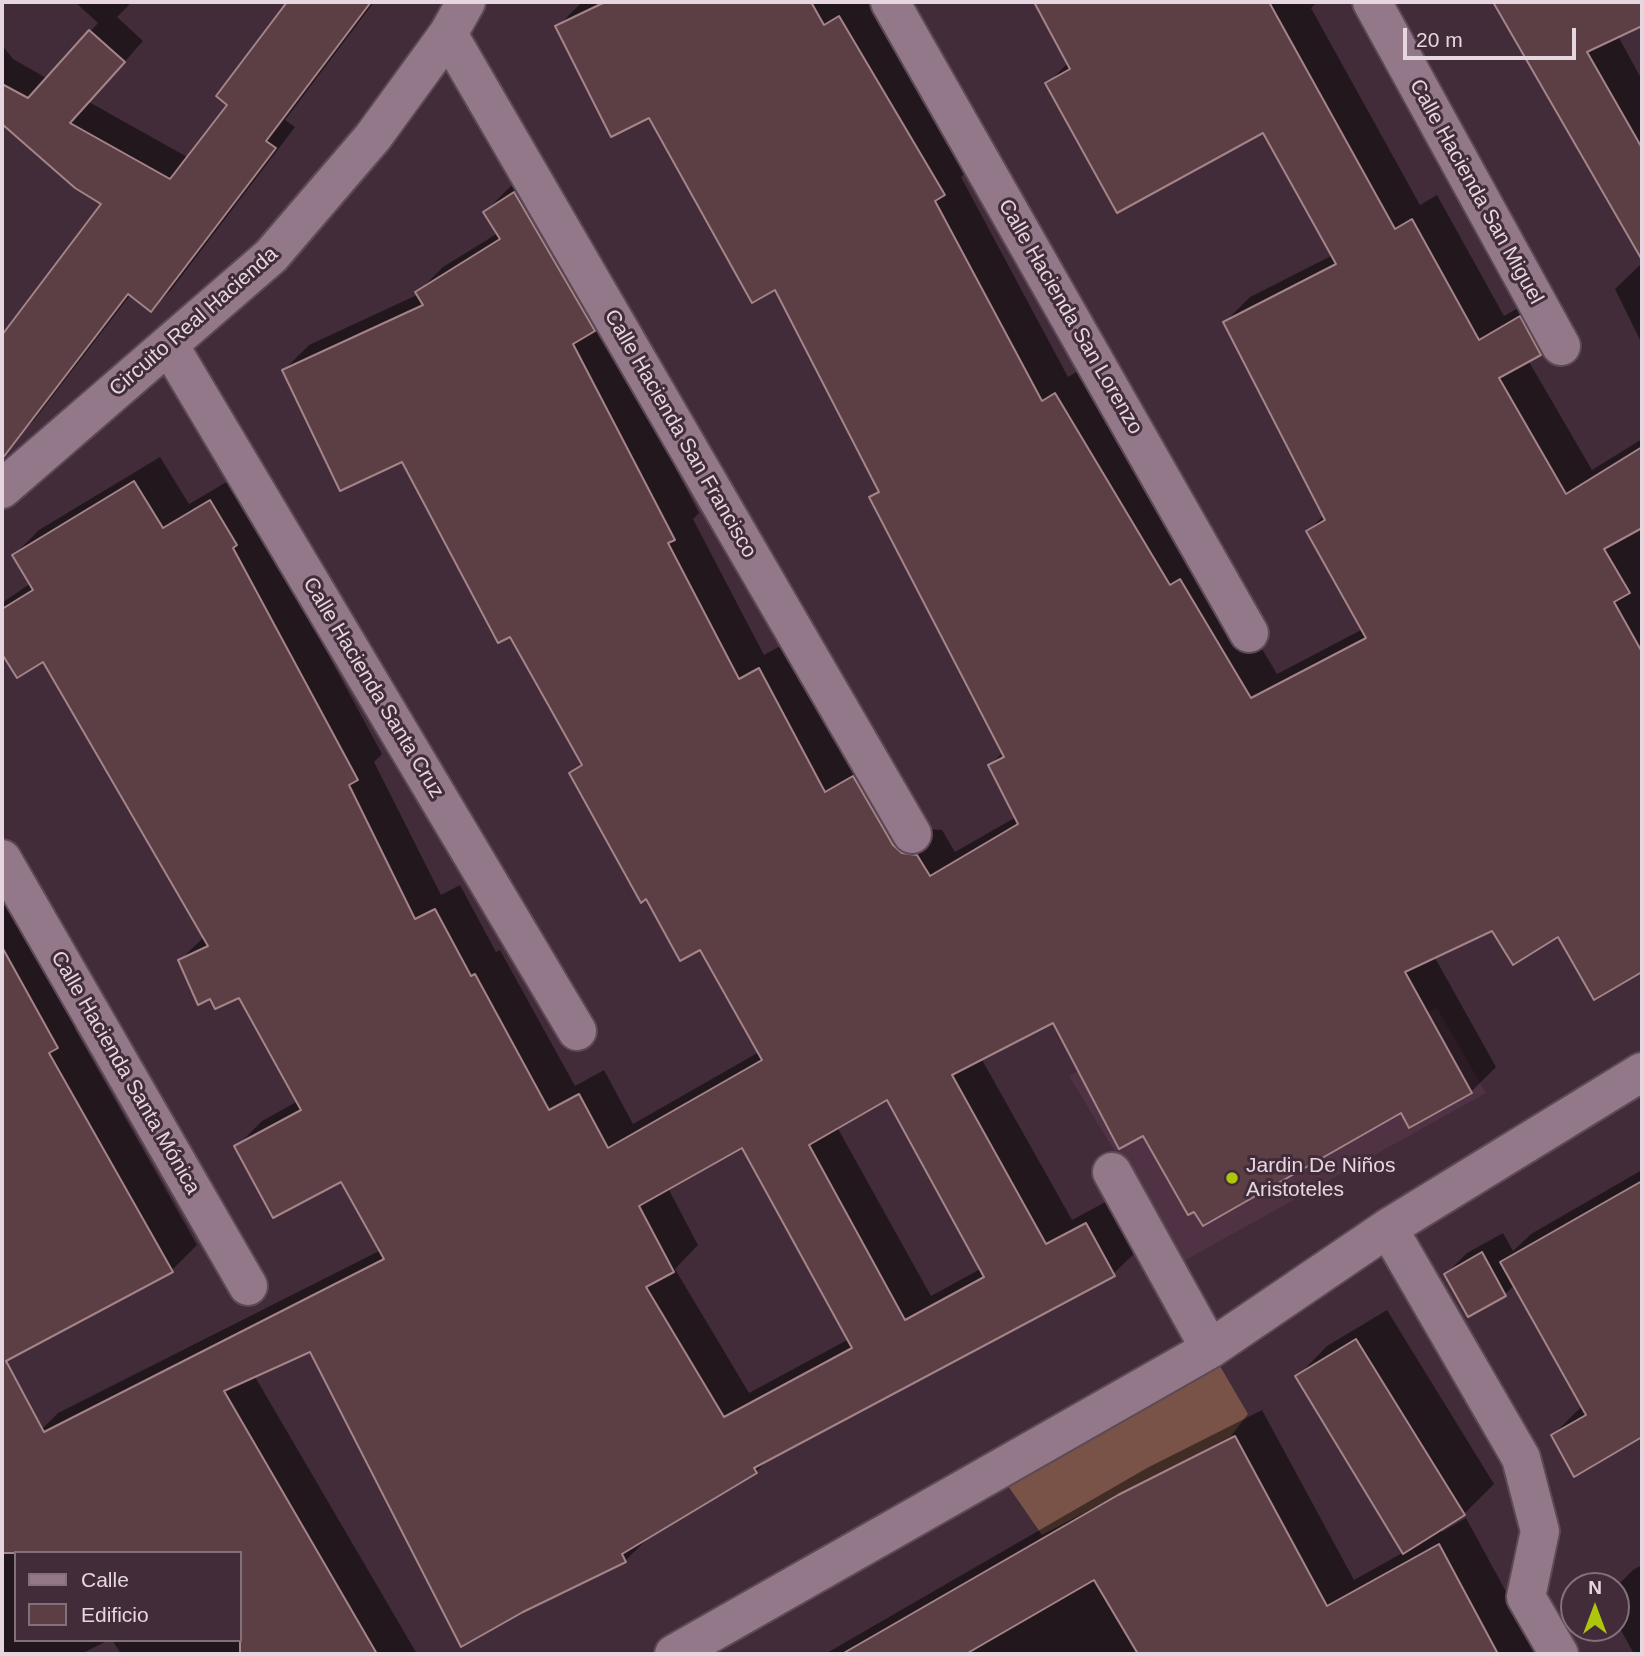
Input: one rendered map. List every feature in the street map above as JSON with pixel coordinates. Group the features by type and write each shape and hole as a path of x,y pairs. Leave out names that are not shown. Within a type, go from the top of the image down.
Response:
{"street":[{"name":"Calle Hacienda San Lorenzo","path":"890,2 1249,633"},
{"name":"Calle Hacienda San Miguel","path":"1372,2 1560,346"},
{"name":"Circuito Real Hacienda","path":"2,489 271,256 373,137 457,18"},
{"name":"Calle Hacienda San Francisco","path":"457,18 912,834"},
{"name":"Calle Hacienda Santa Cruz","path":"169,345 577,1031"},
{"name":"Calle Hacienda Santa Mónica","path":"2,859 248,1286"},
{"path":"674,1654 1210,1349 1388,1228 1642,1072"},
{"path":"1112,1172 1210,1349"},
{"path":"1388,1228 1521,1458 1540,1531 1526,1597 1559,1654"}],"shaded area":[{"name":"Jardin De Niños Aristoteles","path":"1362,925 1410,1018 1437,1008 1486,1093 1182,1262 1069,1076"},
{"path":"1210,1349 1248,1414 1231,1436 1175,1466 1277,1654 1211,1654 1118,1495 1042,1535 997,1470"}],"building":[{"path":"287,2 371,2 266,141 276,148 151,312 128,294 2,459 2,335 101,204 75,188 2,124 2,84 28,98 89,30 125,62 70,123 170,179 227,105 216,96"},
{"path":"605,2 811,2 824,25 839,16 945,195 935,201 1042,401 1055,393 1170,585 1180,579 1251,698 1366,638 1306,531 1325,520 1223,322 1336,264 1263,133 1117,213 1045,83 1070,69 1034,2 1269,2 1395,229 1412,219 1479,340 1520,316 1541,355 1499,378 1566,494 1642,447 1642,528 1604,549 1630,593 1614,602 1642,652 1642,972 1594,1000 1558,937 1513,965 1492,931 1405,972 1472,1093 1409,1128 1401,1113 1203,1226 1194,1212 1188,1215 1143,1136 1119,1149 1053,1023 952,1075 1046,1244 1086,1223 1115,1276 754,1468 757,1473 622,1554 626,1562 523,1612 461,1647 310,1352 224,1391 377,1654 240,1654 242,1551 2,1553 2,947 58,1048 49,1053 173,1272 6,1361 44,1432 384,1259 341,1182 273,1218 234,1146 301,1110 239,998 215,1009 210,999 198,1005 178,960 208,946 43,662 17,678 2,654 2,609 33,590 12,555 134,481 163,528 210,500 237,545 233,548 358,780 349,785 415,919 435,909 471,976 475,974 549,1110 579,1094 608,1148 762,1060 700,950 680,961 646,899 641,903 569,773 582,765 510,637 498,643 402,462 340,491 282,370 423,305 415,292 500,239 483,212 514,192 595,331 573,344 675,540 668,543 739,679 759,668 825,792 853,776 893,845 902,853 917,855 930,876 1018,824 988,765 1004,757 869,497 879,492 775,290 752,303 649,118 611,137 555,26","holes":["887,1100 984,1277 905,1320 809,1145","742,1148 852,1348 724,1417 646,1287 674,1272 639,1206"]},
{"path":"1493,2 1642,2 1642,26 1587,52 1642,148 1642,260"},
{"path":"1642,1181 1642,1437 1574,1477 1551,1435 1586,1415 1500,1262"},
{"path":"1482,1252 1506,1296 1468,1317 1444,1274"},
{"path":"1356,1339 1465,1515 1403,1554 1295,1376"},
{"path":"1235,1436 1327,1606 1439,1544 1498,1654 1138,1654 1094,1580 966,1654 842,1654 1118,1495"}],"place":[{"name":"Jardin De Niños Aristoteles","path":"1232,1178"}]}
